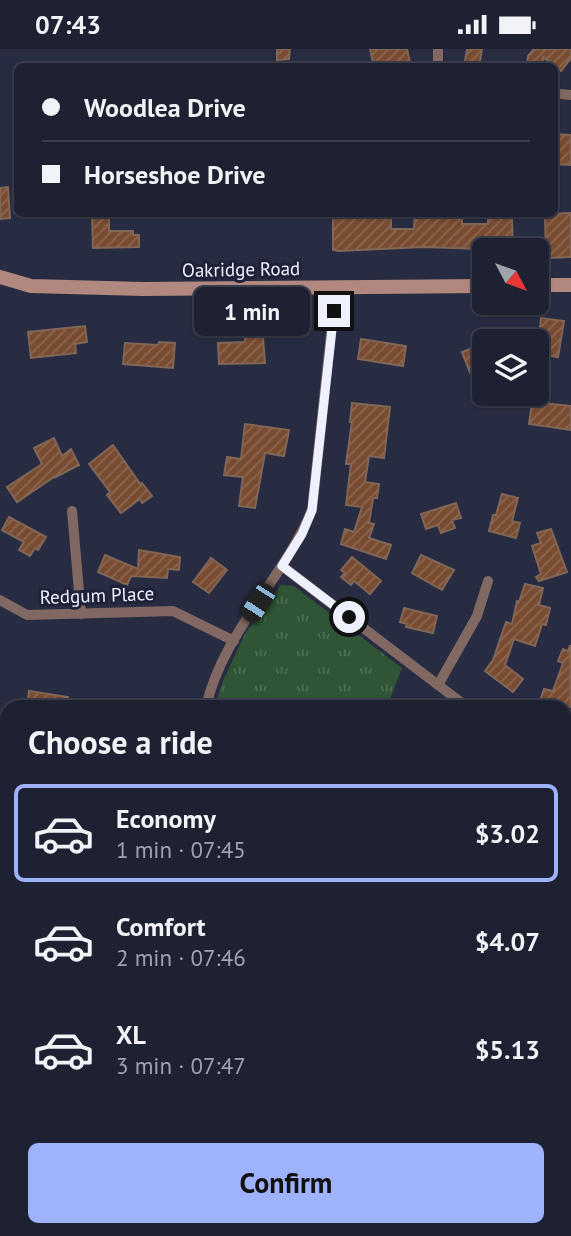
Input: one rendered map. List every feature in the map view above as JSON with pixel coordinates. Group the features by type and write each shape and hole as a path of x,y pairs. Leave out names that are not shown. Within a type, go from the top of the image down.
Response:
{"street":[{"name":"Oakridge Road","path":"0,277 31,286 143,289 472,286"},
{"path":"550,285 571,285"},
{"path":"209,700 233,641 302,534 312,510 336,287"},
{"path":"72,511 81,614"},
{"path":"282,566 458,700"},
{"path":"438,685 477,616 488,581"},
{"name":"Redgum Place","path":"0,600 27,615 173,611 233,641"}],"green space":[{"path":"281,585 294,586 402,668 390,700 217,700 246,632"}],"building":[{"path":"277,49 290,49 289,59 277,60"},
{"path":"370,49 407,49 410,63 373,63"},
{"path":"467,49 482,49 480,63 465,63"},
{"path":"534,49 571,49 571,58 561,71 558,63 551,63 543,57 542,63 527,63 528,56"},
{"path":"558,134 571,135 571,165 558,164"},
{"path":"8,187 10,218 0,219 0,188"},
{"path":"571,213 571,257 550,258 550,238 546,238 545,217 558,217 558,214"},
{"path":"92,217 109,217 109,231 133,231 133,235 139,235 139,247 93,248"},
{"path":"333,217 391,217 391,229 414,229 415,217 462,217 462,224 488,224 488,217 512,217 513,238 472,238 472,249 424,247 333,250"},
{"path":"541,318 564,321 558,357 549,356 549,329 540,329"},
{"path":"245,325 262,325 265,363 219,364 218,343 245,342"},
{"path":"85,326 87,342 75,344 76,353 31,358 28,332"},
{"path":"361,339 406,346 403,366 358,359"},
{"path":"159,342 175,343 173,368 123,364 125,343 158,345"},
{"path":"472,348 472,375 471,375 462,352"},
{"path":"352,403 390,407 384,458 369,456 365,482 379,484 377,498 373,498 369,523 374,524 369,538 391,545 386,559 341,544 345,529 354,532 362,507 346,505 351,464 346,464"},
{"path":"549,404 571,406 571,430 529,424 531,406 549,406"},
{"path":"245,424 289,430 284,456 265,453 255,508 239,506 243,477 224,475 227,457 241,459"},
{"path":"54,438 62,456 71,449 79,465 56,477 57,475 17,502 7,487 42,464 34,448"},
{"path":"113,445 152,496 142,503 140,499 121,513 107,495 110,492 89,464"},
{"path":"502,494 518,498 512,521 520,523 516,538 489,531"},
{"path":"456,503 461,518 452,520 455,528 441,533 438,525 426,529 421,514"},
{"path":"9,517 46,537 38,550 35,548 30,556 19,550 24,542 2,530"},
{"path":"551,529 567,572 539,581 536,577 541,574 532,546 541,543 537,533"},
{"path":"139,550 180,557 179,570 168,569 167,578 131,576 127,585 98,572 105,555 138,569"},
{"path":"421,555 454,570 442,590 412,573"},
{"path":"352,557 381,581 370,594 354,581 351,585 341,577 345,573 341,570"},
{"path":"211,558 227,570 209,593 193,582"},
{"path":"525,584 543,588 539,605 550,608 546,625 542,624 535,646 514,639 505,665 523,679 513,692 485,671 493,660 506,622 512,624 517,601 519,602"},
{"path":"404,608 437,616 433,633 406,627 407,624 400,622"},
{"path":"570,645 571,700 540,700 544,689 553,691 563,663 558,661 563,649 568,651"},
{"path":"29,691 68,697 67,700 28,700"}],"route":[{"path":"334,311 312,510 302,534 282,566 349,617"}]}
